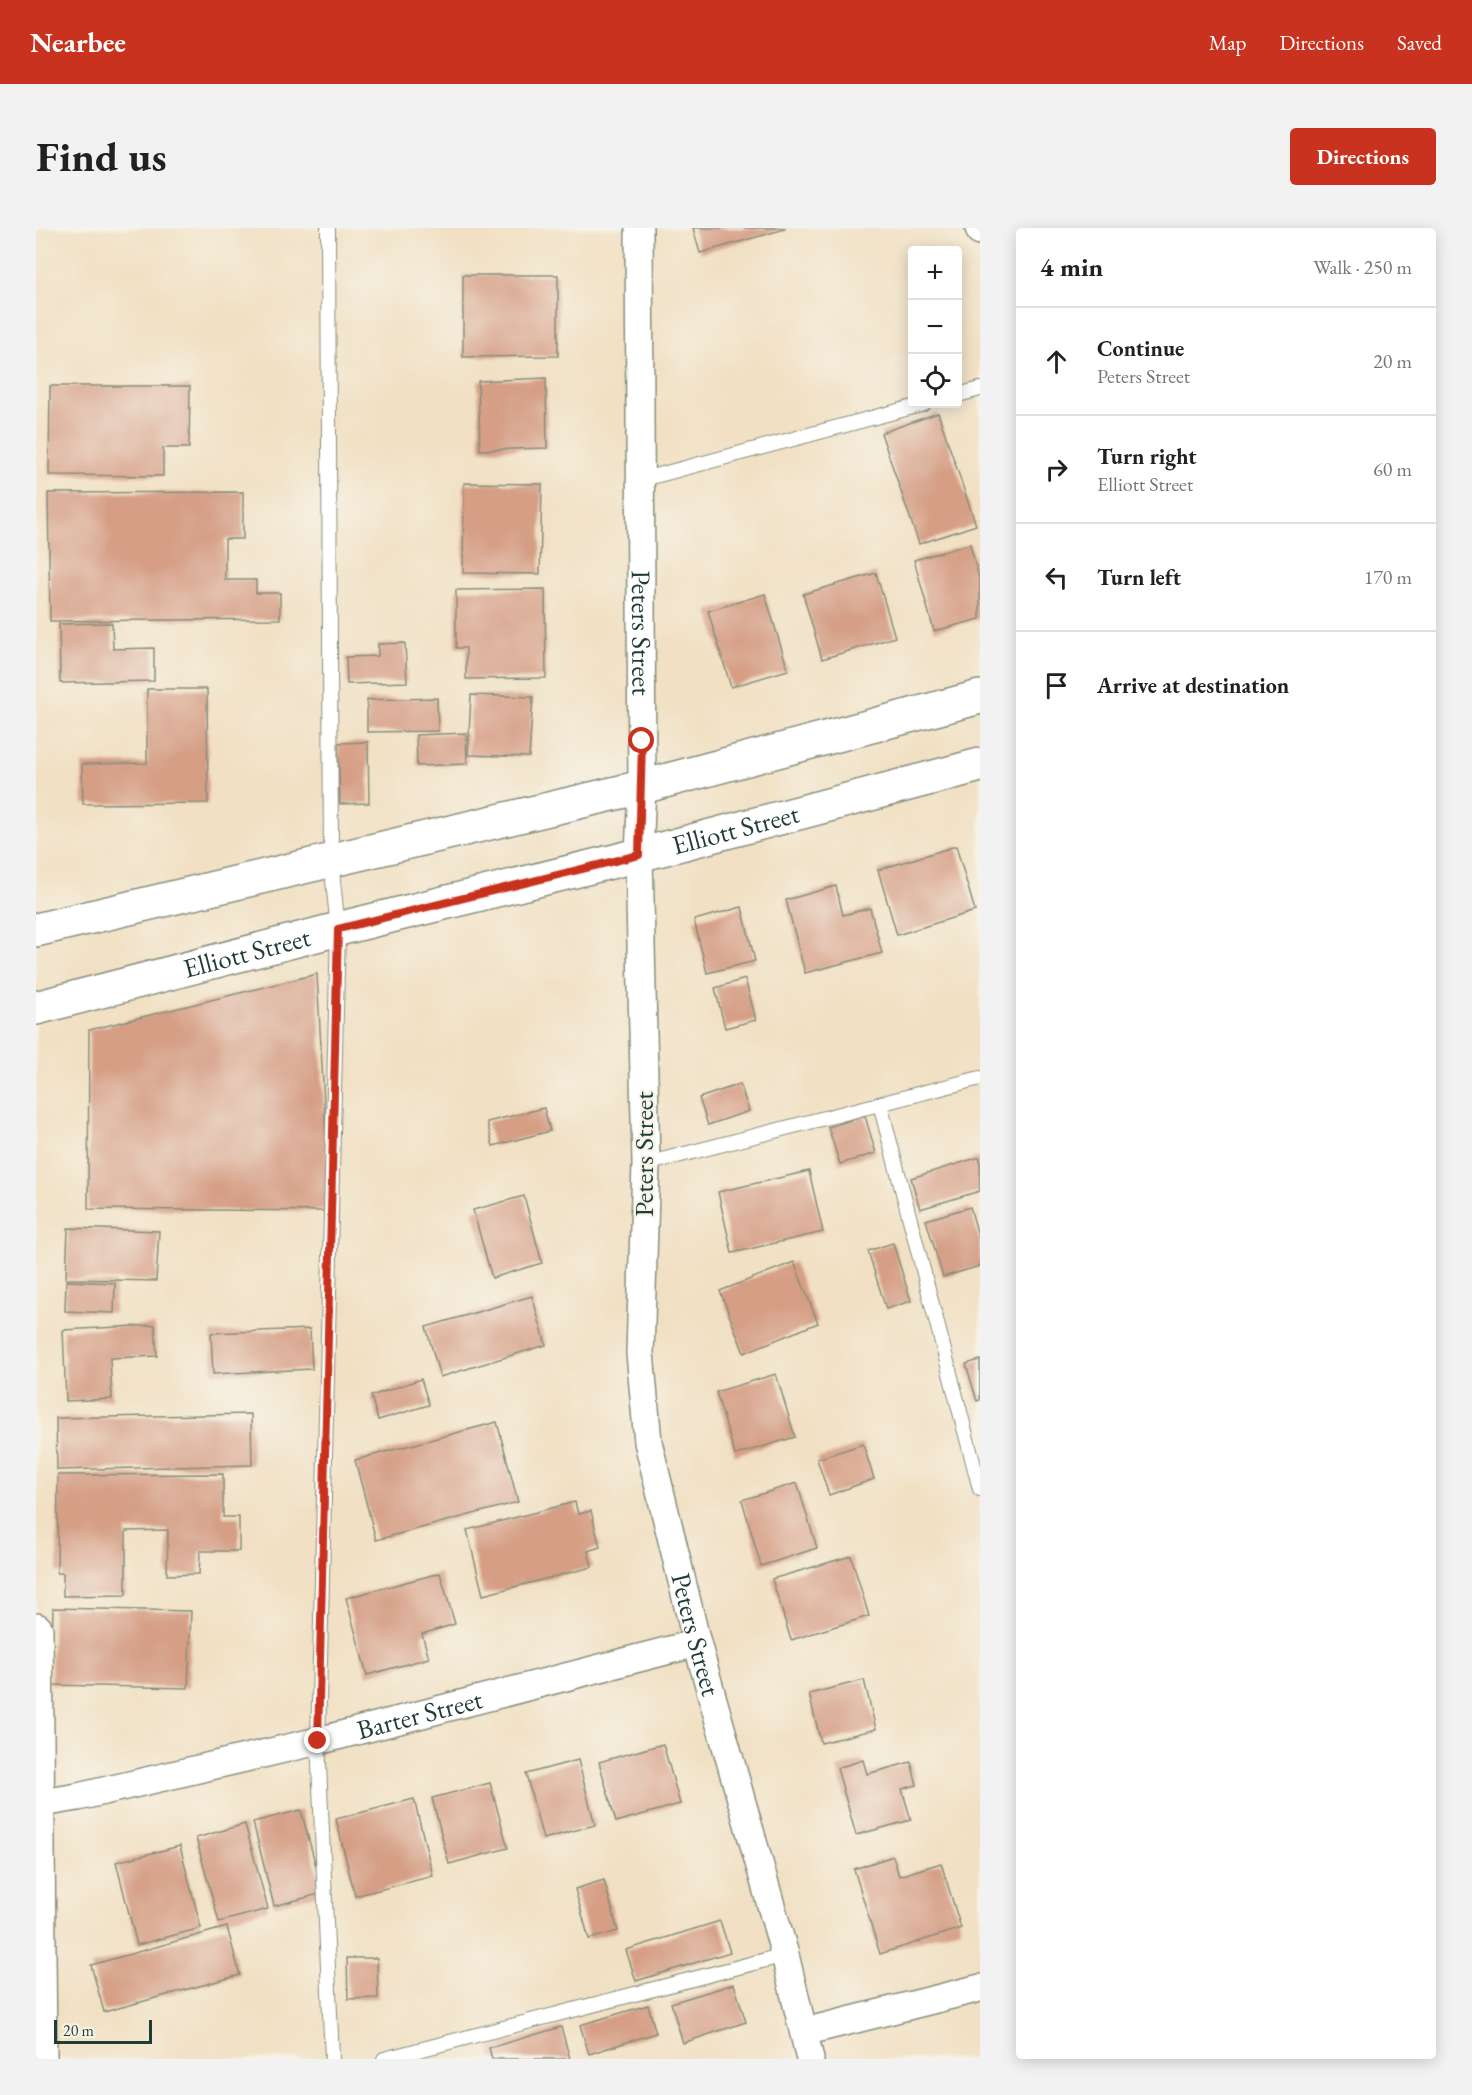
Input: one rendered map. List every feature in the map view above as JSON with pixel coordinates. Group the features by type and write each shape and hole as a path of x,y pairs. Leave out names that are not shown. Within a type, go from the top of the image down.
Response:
{"main road":[{"path":"36,930 642,787 980,697"},
{"name":"Elliott Street","path":"36,1008 338,929 639,855 980,765"},
{"path":"36,1630 40,2059"}],"street":[{"name":"Peters Street","path":"639,228 642,787 639,855 646,1164 640,1353 648,1442 697,1643 784,1954 810,2059"},
{"name":"Barter Street","path":"36,1804 78,1797 318,1741 697,1643"},
{"path":"804,2032 980,1988"}],"lane":[{"path":"328,228 331,861 338,929 318,1741 332,2059"},
{"path":"962,394 980,389"},
{"path":"640,480 909,408"},
{"path":"646,1164 980,1078"},
{"path":"880,1104 980,1489"},
{"path":"384,2059 784,1954"}],"building":[{"path":"693,228 785,228 785,229 700,253"},
{"path":"463,275 558,275 558,356 463,357"},
{"path":"546,378 547,448 480,450 478,381"},
{"path":"50,386 190,386 189,448 163,448 163,476 49,475"},
{"path":"938,413 976,525 919,544 881,433"},
{"path":"464,483 542,484 540,574 463,573"},
{"path":"243,492 243,539 225,539 225,580 256,580 256,593 280,593 280,619 50,621 48,493"},
{"path":"970,544 980,582 980,619 934,631 914,560"},
{"path":"876,573 895,637 822,659 803,594"},
{"path":"545,589 546,678 466,679 466,648 456,648 456,590"},
{"path":"765,594 788,670 731,687 708,611"},
{"path":"112,623 113,649 154,648 154,681 60,683 59,624"},
{"path":"405,643 407,682 347,684 346,657 378,656 378,644"},
{"path":"147,689 207,689 208,803 83,804 82,764 147,763"},
{"path":"471,695 533,697 529,757 468,755"},
{"path":"437,698 438,731 367,732 367,700"},
{"path":"466,733 467,764 417,766 416,735"},
{"path":"368,742 369,803 340,804 338,743"},
{"path":"956,846 975,911 897,935 878,870"},
{"path":"836,886 843,915 870,908 882,953 805,973 786,900"},
{"path":"742,907 755,961 707,973 694,920"},
{"path":"317,974 330,1211 88,1209 89,1030"},
{"path":"745,979 756,1020 725,1028 715,988"},
{"path":"740,1084 749,1111 708,1125 699,1098"},
{"path":"544,1108 550,1131 493,1146 487,1122"},
{"path":"865,1116 876,1153 840,1164 828,1127"},
{"path":"980,1157 980,1191 920,1209 911,1178"},
{"path":"809,1171 823,1232 732,1253 718,1192"},
{"path":"524,1196 542,1263 492,1278 473,1210"},
{"path":"970,1207 980,1242 980,1266 943,1277 926,1220"},
{"path":"68,1228 159,1231 156,1281 66,1279"},
{"path":"893,1243 911,1301 886,1309 868,1251"},
{"path":"794,1262 818,1323 744,1353 720,1291"},
{"path":"66,1281 115,1283 114,1313 65,1311"},
{"path":"532,1296 546,1345 440,1377 426,1327"},
{"path":"155,1325 157,1356 110,1358 112,1399 66,1401 63,1330"},
{"path":"310,1329 312,1369 213,1374 211,1333"},
{"path":"980,1360 980,1400 977,1401 966,1364"},
{"path":"776,1374 795,1437 735,1455 716,1392"},
{"path":"421,1379 429,1405 378,1420 371,1396"},
{"path":"251,1414 252,1465 57,1470 56,1418"},
{"path":"497,1422 518,1502 376,1540 355,1460"},
{"path":"863,1444 874,1479 829,1495 817,1459"},
{"path":"223,1474 223,1517 239,1517 239,1551 200,1551 199,1574 167,1575 168,1530 126,1531 126,1595 63,1596 63,1573 57,1573 58,1475"},
{"path":"797,1483 817,1548 761,1566 742,1500"},
{"path":"575,1502 578,1514 591,1511 600,1547 588,1551 592,1567 483,1595 467,1530"},
{"path":"851,1556 869,1616 791,1640 772,1579"},
{"path":"440,1573 455,1624 422,1634 429,1658 367,1675 346,1598"},
{"path":"53,1608 191,1611 188,1688 51,1685"},
{"path":"864,1680 876,1729 821,1743 809,1694"},
{"path":"663,1744 680,1804 616,1822 599,1762"},
{"path":"578,1760 595,1825 543,1839 526,1774"},
{"path":"863,1760 867,1774 911,1762 917,1785 902,1789 911,1820 856,1835 837,1768"},
{"path":"490,1783 508,1848 449,1864 432,1798"},
{"path":"414,1799 433,1876 355,1896 336,1819"},
{"path":"301,1810 323,1893 274,1906 253,1822"},
{"path":"245,1824 268,1909 219,1922 196,1838"},
{"path":"180,1846 201,1928 137,1945 116,1862"},
{"path":"893,1856 899,1876 941,1863 961,1928 880,1954 854,1869"},
{"path":"604,1880 618,1931 589,1939 575,1889"},
{"path":"720,1921 730,1952 636,1981 626,1950"},
{"path":"227,1927 240,1975 104,2012 91,1965"},
{"path":"347,1958 377,1958 378,1998 348,1999"},
{"path":"734,1984 746,2022 683,2043 671,2003"},
{"path":"648,2005 656,2033 589,2054 580,2025"},
{"path":"561,2027 570,2059 492,2059 489,2048"}],"route":[{"path":"318,1741 338,929 639,855 642,741"}]}
